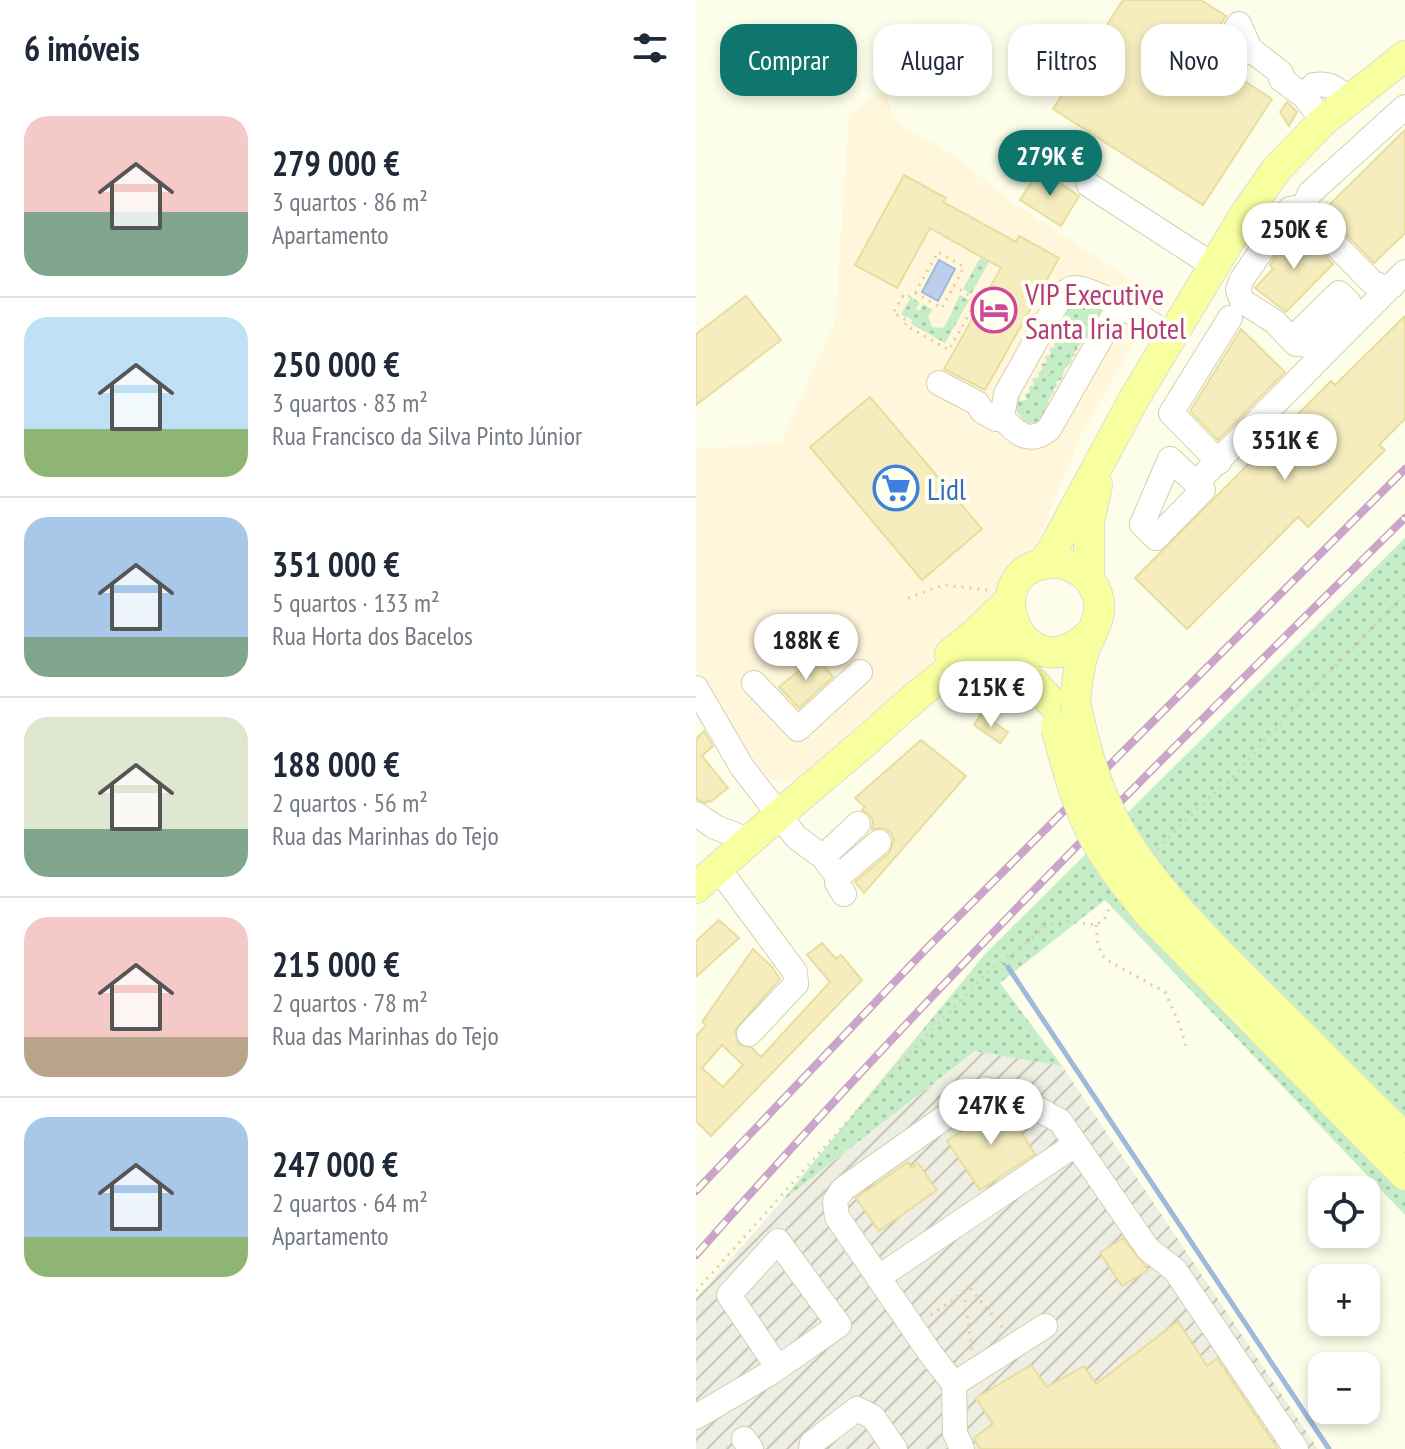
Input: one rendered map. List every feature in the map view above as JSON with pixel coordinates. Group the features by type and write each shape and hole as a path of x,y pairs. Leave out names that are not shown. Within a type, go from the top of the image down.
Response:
{"main road":[{"path":"778,815 798,781 831,746 900,696 976,633 999,595 1043,564 1172,336 1276,170 1323,121 1405,56"},
{"path":"1089,579 1089,522 1109,445"},
{"path":"1043,564 1068,564 1089,579 1099,607 1097,622 1089,635 1061,710"},
{"path":"999,595 1014,628 1031,644 1051,680 1061,710 1073,789 1093,836 1127,886 1150,915 1400,1151"},
{"path":"696,888 748,840 954,667 1005,641 1031,644 1053,652 1079,645 1089,635"},
{"path":"972,657 994,658 1016,666 1061,710"}],"street":[{"path":"1250,49 1281,73 1281,79 1304,96 1323,121"},
{"path":"1304,96 1314,85 1326,84 1338,89 1348,100"},
{"path":"1398,279 1382,287 1372,282 1308,217 1304,206 1310,193 1405,107"},
{"path":"1089,185 1214,266"},
{"path":"1304,206 1290,209 1242,279 1238,290 1242,301 1275,322 1296,344 1316,340"},
{"path":"1196,483 1219,462 1316,340 1398,279"},
{"path":"1004,405 1062,294 1074,288 1089,290 1172,336"},
{"path":"1316,340 1296,335 1339,293 1349,303 1343,322"},
{"path":"1004,405 1018,434 1032,438 1041,436 1049,429 1119,306"},
{"path":"1219,462 1171,413 1230,318"},
{"path":"939,383 977,403 1004,405"},
{"path":"754,683 798,729 860,672"},
{"path":"696,688 742,767 796,837 833,873 869,833"},
{"path":"696,814 715,827 748,840"},
{"path":"718,868 795,972 796,984 789,994 749,1034"},
{"path":"962,1449 955,1433 954,1384 837,1217 835,1201 843,1189 985,1089 1018,1098 1060,1121 1148,1249 1175,1270 1296,1449"},
{"path":"879,1277 1076,1144"},
{"path":"696,1417 778,1368 839,1325 778,1241 729,1295 778,1368"},
{"path":"954,1384 1045,1326"},
{"path":"811,1449 812,1443 857,1409 873,1417 895,1449"}],"path":[{"path":"1019,138 1089,185"},
{"path":"915,293 942,308 964,267 938,252 915,293 907,298 903,296 893,313 908,321 905,325 949,350 977,300 954,286"},
{"path":"908,598 943,585 999,595"},
{"path":"1158,849 1236,774 1266,738 1405,594"},
{"path":"696,1291 897,1066 987,973 1046,927 1062,921 1096,925 1104,920 1113,901"},
{"path":"1096,925 1098,946 1105,959 1165,992 1186,1046"},
{"path":"931,1315 970,1288 1004,1329"},
{"path":"964,1292 972,1355"}],"shaded area":[{"path":"874,96 887,96 893,118 913,133 939,146 1016,205 1159,298 1082,433 1037,543 1015,579 960,639 794,782 772,780 751,764 696,668 696,449 780,443 835,323 849,115"},
{"path":"976,1051 1062,1066 1318,1449 696,1449 696,1298 781,1202"}],"green space":[{"path":"980,258 989,262 971,294 963,289"},
{"path":"960,295 969,300 945,343 911,324 912,320 901,314 911,297 920,303 916,309 919,311 923,304 933,310 928,316 932,327 943,328"},
{"path":"1077,299 1100,307 1103,315 1091,348 1086,338 1081,340 1062,379 1056,382 1057,386 1048,401 1055,414 1039,425 1025,422 1015,409 1018,391 1020,401 1027,400 1025,394 1030,392 1029,386 1034,385 1032,379 1039,377 1038,372 1043,371 1041,364 1047,363 1045,356 1051,355 1050,348 1060,340 1058,334 1064,332 1062,326 1068,324 1064,308"},
{"path":"1405,538 1405,1215 1380,1189 1380,1176 1368,1176 1105,900 1000,983 1062,1066 975,1051 781,1202 985,954"}],"water":[{"path":"939,260 955,269 938,301 922,292"}],"building":[{"path":"1123,0 1201,0 1226,16 1221,24 1141,24 1141,96 1247,96 1247,83 1272,99 1203,205 1053,109 1061,96 1125,96 1125,24 1108,24"},
{"path":"1287,102 1297,112 1289,126 1280,112"},
{"path":"1405,130 1405,233 1374,263 1323,211"},
{"path":"1040,169 1079,196 1061,226 1020,200"},
{"path":"904,175 946,198 943,202 1016,242 1019,236 1059,258 985,390 944,369 1001,268 930,228 897,288 855,265"},
{"path":"1296,226 1333,264 1286,312 1255,288 1273,269 1270,265"},
{"path":"746,296 781,340 696,405 696,334"},
{"path":"1405,316 1405,419 1379,445 1385,450 1308,527 1298,517 1187,629 1135,578 1331,381 1335,385"},
{"path":"1241,329 1285,372 1218,440 1190,411"},
{"name":"Lidl","path":"870,397 982,529 922,580 810,447"},
{"path":"816,657 833,677 799,708 779,687"},
{"path":"981,714 1008,732 1000,743 974,725"},
{"path":"704,731 713,746 702,756 728,788 706,803 696,799 696,739"},
{"path":"921,740 966,776 864,893 855,882 889,853 894,840 885,828 872,829 873,821 855,798"},
{"path":"719,920 739,938 696,977 696,941"},
{"path":"822,943 836,959 841,955 862,980 711,1136 696,1121 696,1036 706,1025 702,1022 753,949 780,979 735,1030 738,1044 752,1048 761,1057 830,982 807,955","holes":["722,1045 743,1065 723,1087 702,1068"]},
{"path":"996,1108 1006,1110 1035,1154 980,1190 947,1141"},
{"path":"908,1162 912,1168 918,1163 937,1190 879,1231 856,1198"},
{"path":"1123,1238 1148,1270 1122,1286 1100,1253"},
{"path":"1178,1321 1207,1366 1217,1358 1278,1449 980,1449 976,1443 974,1438 993,1424 976,1398 1031,1365 1047,1387 1084,1366 1096,1384"}],"waterway":[{"path":"1008,967 1329,1449"}],"railway":[{"path":"696,1191 927,948 1405,469"},
{"path":"696,1255 955,972 1223,698 1405,518"}],"place":[{"name":"VIP Executive Santa Iria Hotel","path":"994,310"},
{"name":"Lidl","path":"896,488"}]}
